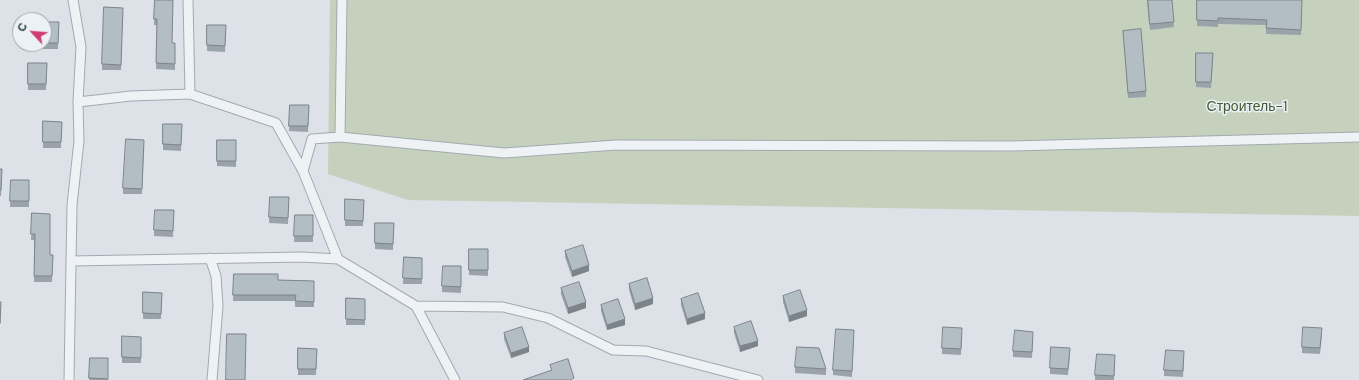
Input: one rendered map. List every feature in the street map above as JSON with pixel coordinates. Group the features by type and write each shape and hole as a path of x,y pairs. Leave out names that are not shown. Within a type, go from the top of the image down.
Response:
{"lane":[{"path":"69,380 72,204 79,141 78,102 81,47 73,0"},
{"path":"188,0 190,94"},
{"path":"340,137 342,0"},
{"path":"78,102 132,96 190,94 276,123 304,171 338,259"},
{"path":"304,171 312,139 340,137 504,153 616,145 1012,146 1359,137"},
{"path":"71,261 302,257 338,259 416,306 503,307 548,318 613,350 646,351 758,380"},
{"path":"210,258 216,276 218,306 212,380"},
{"path":"416,306 455,380"}],"green space":[{"name":"Строитель-1","path":"330,0 1359,0 1359,216 408,200 328,174"}],"building":[{"path":"155,0 173,0 172,43 175,43 175,64 156,63 157,19 154,19"},
{"path":"1148,0 1172,0 1174,22 1150,24"},
{"path":"1197,0 1302,0 1301,30 1266,28 1267,20 1218,18 1218,21 1197,20"},
{"path":"104,7 123,8 121,65 102,64"},
{"path":"52,22 59,22 58,43 52,43"},
{"path":"207,25 226,25 225,46 207,45"},
{"path":"1141,29 1146,91 1128,93 1123,31"},
{"path":"1196,53 1213,53 1211,82 1196,82"},
{"path":"28,63 47,63 46,84 28,84"},
{"path":"290,105 309,105 308,126 289,126"},
{"path":"43,121 62,122 61,142 43,142"},
{"path":"163,124 182,124 181,145 163,144"},
{"path":"126,139 144,140 142,189 123,188"},
{"path":"217,140 236,140 236,161 217,161"},
{"path":"0,169 2,169 1,190 0,190"},
{"path":"11,180 29,180 29,201 10,201"},
{"path":"270,197 289,197 288,218 269,217"},
{"path":"345,199 364,200 363,221 345,220"},
{"path":"155,210 174,210 173,231 154,230"},
{"path":"32,213 50,214 50,255 53,255 52,276 34,276 35,234 31,234"},
{"path":"295,215 313,215 313,236 294,236"},
{"path":"375,223 394,223 393,244 375,243"},
{"path":"583,245 589,265 572,271 565,251"},
{"path":"469,249 488,249 488,270 469,270"},
{"path":"404,257 422,258 422,279 403,278"},
{"path":"443,266 461,266 461,287 442,286"},
{"path":"234,274 278,274 278,280 314,281 314,302 295,301 296,295 233,295"},
{"path":"647,278 653,298 635,304 629,284"},
{"path":"579,282 586,302 568,308 561,288"},
{"path":"800,290 807,310 789,316 783,296"},
{"path":"143,292 162,293 161,314 143,313"},
{"path":"698,293 705,313 687,319 681,299"},
{"path":"346,298 365,299 365,320 346,319"},
{"path":"618,299 625,319 607,325 601,305"},
{"path":"0,302 1,302 0,323"},
{"path":"751,321 758,341 740,346 734,327"},
{"path":"522,327 529,347 511,353 504,333"},
{"path":"943,327 962,328 961,349 942,348"},
{"path":"1303,327 1322,328 1320,348 1302,347"},
{"path":"836,329 854,330 852,371 833,370"},
{"path":"1015,330 1033,332 1032,352 1013,351"},
{"path":"227,334 246,334 245,380 226,380"},
{"path":"122,336 141,337 141,358 122,357"},
{"path":"797,347 819,348 826,369 795,367"},
{"path":"1051,347 1070,348 1068,369 1050,368"},
{"path":"298,348 317,349 316,369 298,369"},
{"path":"1166,350 1184,351 1183,371 1164,370"},
{"path":"1097,354 1115,355 1114,376 1095,375"},
{"path":"90,358 108,358 108,379 89,378"},
{"path":"568,359 574,378 570,380 523,380 552,370 550,365"}]}
